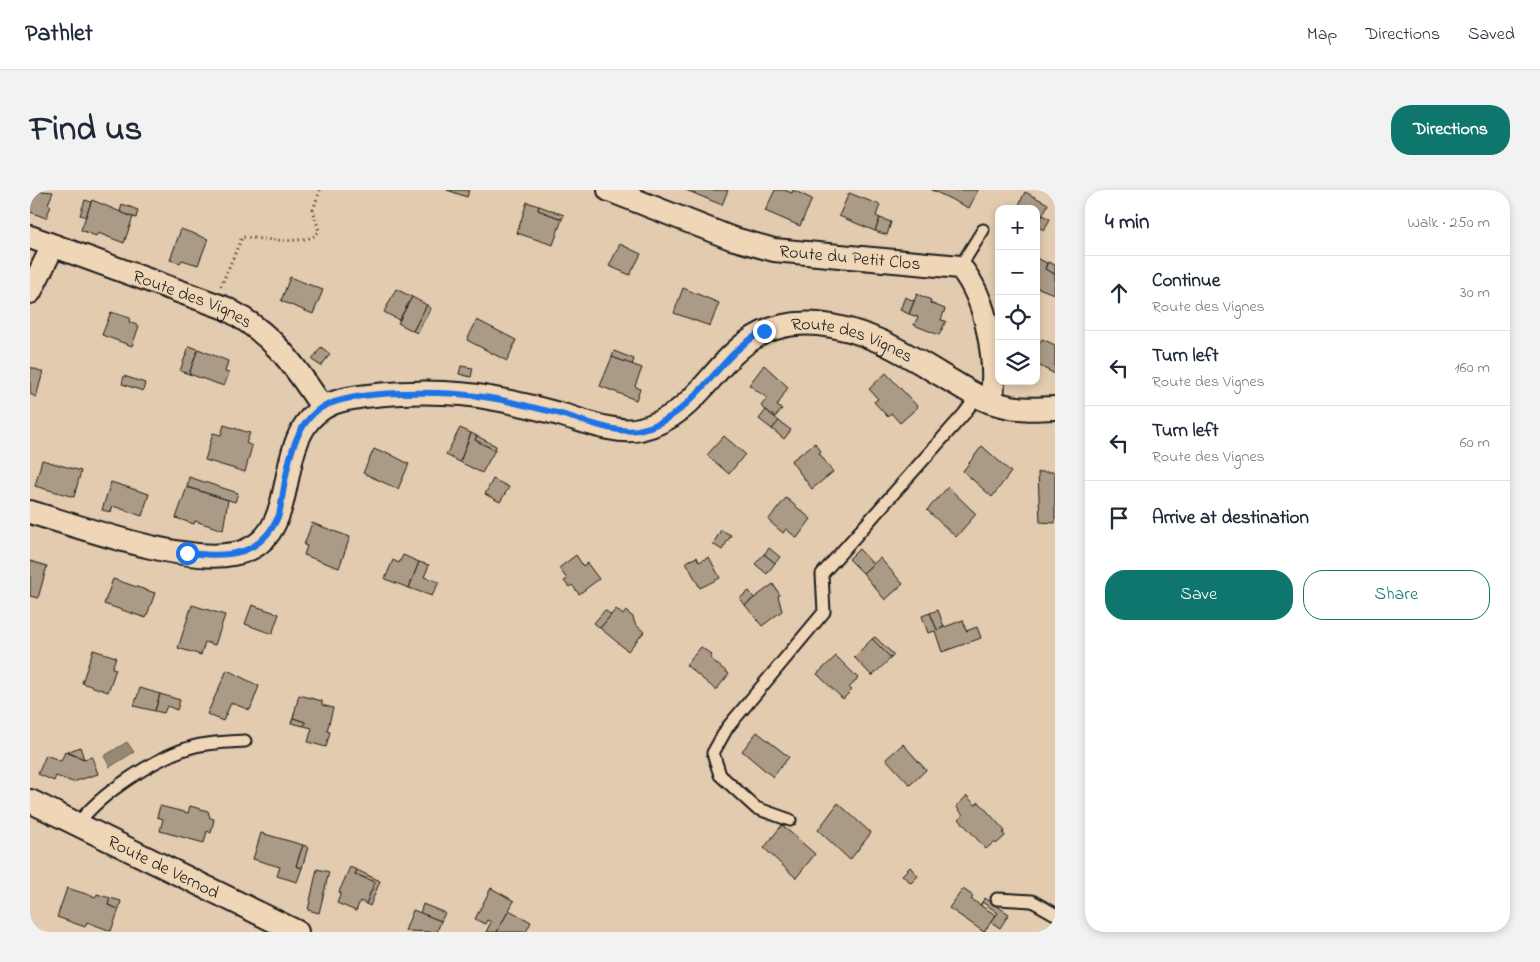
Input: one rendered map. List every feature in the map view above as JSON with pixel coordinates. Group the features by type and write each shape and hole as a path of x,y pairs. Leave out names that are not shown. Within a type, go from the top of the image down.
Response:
{"street":[{"name":"Route du Petit Clos","path":"609,190 731,238 774,250 960,267"},
{"name":"Route des Vignes","path":"30,237 213,304 252,323 274,342 322,407"},
{"path":"30,292 54,246"},
{"path":"960,267 973,285 984,315 994,375 984,399"},
{"name":"Route des Vignes","path":"30,512 114,536 187,553 220,556 243,552 262,541 274,525 298,436 304,425 322,407 336,401 360,397 412,394 469,395 497,399 560,414 598,426 638,430 673,415 747,341 764,331 799,324 818,324 866,334 887,342 984,399 1017,408 1055,408"},
{"name":"Route de Vernod","path":"30,801 298,932"}],"lane":[{"path":"960,267 983,230"},
{"path":"790,820 756,808 720,774 713,753 727,728 824,612 822,574 964,414 984,399"},
{"path":"78,824 88,812 109,794 163,758 194,746 246,741"},
{"path":"996,899 1032,901 1055,914"}],"path":[{"path":"213,304 242,237 297,240 317,235 319,231 312,210 320,190"}],"shaded area":[{"path":"127,742 134,752 110,767 104,756"}],"building":[{"path":"30,190 53,192 48,204 51,206 46,218 30,212"},
{"path":"447,190 469,190 467,197"},
{"path":"686,190 728,190 722,205"},
{"path":"775,190 784,190 792,193 793,190 812,199 800,226 765,211"},
{"path":"932,190 978,190 969,208"},
{"path":"1025,192 1048,204 1040,221 1040,205 1019,205"},
{"path":"849,193 880,205 876,216 880,218 875,231 839,216"},
{"path":"85,200 91,202 86,217 80,215"},
{"path":"92,200 133,217 124,243 98,233 96,236 81,230"},
{"path":"527,202 539,206 538,210 562,219 553,245 517,233"},
{"path":"122,204 138,210 136,218 120,212"},
{"path":"539,206 564,215 562,219 538,210"},
{"path":"1043,215 1050,219 1044,230 1040,228 1040,220"},
{"path":"880,218 891,222 887,235 875,231"},
{"path":"181,229 208,239 198,265 182,260 180,263 170,260"},
{"path":"620,244 641,254 630,275 609,266"},
{"path":"1040,260 1047,263 1045,269 1055,274 1054,294 1040,289"},
{"path":"1048,262 1055,265 1055,274 1045,269"},
{"path":"290,277 323,290 313,314 281,301"},
{"path":"683,288 719,303 710,326 674,313"},
{"path":"396,289 412,297 399,320 384,312"},
{"path":"917,294 931,300 930,303 945,309 941,320 946,321 939,335 914,325 918,317 909,314"},
{"path":"412,297 427,305 413,331 398,323"},
{"path":"905,297 914,301 909,314 900,310"},
{"path":"427,305 431,308 417,333 413,331"},
{"path":"111,312 130,318 129,322 139,326 132,346 102,335"},
{"path":"477,320 516,340 507,361 467,340"},
{"path":"1042,339 1055,345 1055,374 1040,366 1040,343"},
{"path":"189,346 198,349 189,374 180,371"},
{"path":"321,347 330,354 321,366 312,360"},
{"path":"198,349 228,361 225,372 229,373 224,386 189,374"},
{"path":"614,351 634,359 632,365 612,357"},
{"path":"612,357 642,368 635,386 640,389 636,400 600,386"},
{"path":"764,365 788,387 777,406 782,409 775,417 761,406 767,398 749,385"},
{"path":"461,366 473,368 471,377 459,374"},
{"path":"30,367 43,372 36,397 30,394"},
{"path":"886,373 918,407 900,423 891,413 888,417 874,402 878,399 869,389"},
{"path":"124,376 145,383 143,391 122,384"},
{"path":"766,410 779,421 772,429 759,419"},
{"path":"779,421 791,430 784,439 772,429"},
{"path":"224,425 250,433 246,443 252,446 245,472 205,460 213,433 221,435"},
{"path":"460,428 471,433 460,462 446,455"},
{"path":"471,433 477,436 475,440 495,450 482,473 460,462"},
{"path":"477,436 496,446 495,450 475,440"},
{"path":"724,436 745,454 729,474 707,455"},
{"path":"815,443 821,451 819,453 833,472 812,489 791,461"},
{"path":"982,446 1011,472 992,497 963,471"},
{"path":"374,449 383,453 384,451 409,464 398,489 363,473"},
{"path":"42,460 81,471 74,497 35,486"},
{"path":"1038,472 1055,472 1055,523 1040,522"},
{"path":"189,477 238,493 235,502 187,487"},
{"path":"493,479 509,487 500,502 485,494"},
{"path":"111,482 149,494 142,516 113,506 111,512 102,510"},
{"path":"187,487 228,500 223,530 195,521 194,524 176,518"},
{"path":"948,487 976,514 956,537 927,510"},
{"path":"786,498 811,519 797,538 786,529 783,533 768,520"},
{"path":"312,523 350,537 339,568 304,555 307,546 304,545"},
{"path":"721,530 731,535 722,550 713,544"},
{"path":"769,548 780,557 775,563 764,554"},
{"path":"859,549 873,564 863,573 849,559"},
{"path":"764,554 775,563 767,574 755,564"},
{"path":"403,555 419,562 409,588 385,579 393,560 399,563"},
{"path":"576,555 583,566 587,563 599,579 579,594 572,585 569,587 564,581 567,579 559,568"},
{"path":"697,557 699,562 709,557 720,578 700,588 686,562"},
{"path":"880,558 903,584 885,600 863,573"},
{"path":"30,561 47,566 38,598 30,596"},
{"path":"419,562 429,565 424,577 439,582 432,596 409,588"},
{"path":"113,579 155,593 146,618 104,604"},
{"path":"773,584 780,595 778,596 782,611 762,626 745,605"},
{"path":"749,591 754,598 745,605 740,598"},
{"path":"192,605 225,615 215,645 205,642 201,655 178,648"},
{"path":"252,605 279,614 272,634 245,624"},
{"path":"616,609 623,615 626,611 633,617 635,624 644,632 628,651 600,628"},
{"path":"605,610 611,615 600,628 594,623"},
{"path":"938,610 944,627 937,630 930,613"},
{"path":"930,613 937,630 963,620 966,631 977,627 981,638 942,652 935,631 928,633 922,616"},
{"path":"875,637 894,655 891,658 872,639"},
{"path":"872,639 891,658 872,676 854,657"},
{"path":"701,647 712,655 710,658 729,674 716,690 686,665"},
{"path":"93,650 116,657 112,668 116,669 108,692 82,683"},
{"path":"836,656 858,678 849,688 852,690 843,699 817,674"},
{"path":"227,670 259,686 250,710 231,703 223,721 207,714"},
{"path":"140,688 160,694 155,711 134,706"},
{"path":"160,694 180,700 177,710 167,706 164,713 155,711"},
{"path":"299,695 322,701 322,705 333,708 327,731 330,732 326,747 308,742 312,728 304,726 305,722 293,718"},
{"path":"293,718 305,722 304,726 291,723"},
{"path":"757,732 789,757 773,777 742,751"},
{"path":"903,744 926,770 910,785 886,759"},
{"path":"80,747 84,759 67,752"},
{"path":"65,752 84,759 92,757 98,774 73,782 56,776 54,781 38,774 46,755 61,761"},
{"path":"967,796 975,805 979,802 1005,831 1003,833 1005,836 996,844 994,842 986,849 959,819 963,815 956,806"},
{"path":"838,803 871,833 850,860 818,830"},
{"path":"160,806 188,813 190,806 208,811 210,818 214,819 211,833 207,831 204,843 160,831 163,819 157,817"},
{"path":"782,825 815,854 796,878 764,848"},
{"path":"261,833 303,845 296,866 302,868 297,882 277,876 280,867 253,859"},
{"path":"303,845 308,847 302,868 296,866"},
{"path":"350,867 357,870 355,874 375,882 366,904 360,901 356,911 337,903 341,893 339,892"},
{"path":"910,867 918,876 911,883 902,875"},
{"path":"317,869 329,872 319,913 308,910"},
{"path":"357,870 380,881 370,906 366,904 375,882 355,874"},
{"path":"67,888 96,897 97,894 110,898 108,905 119,909 111,931 87,922 85,927 57,917"},
{"path":"491,888 514,901 497,932 486,932 491,922 487,920 485,924 475,919"},
{"path":"963,889 973,896 971,899 980,905 982,902 981,906 996,915 984,932 949,908"},
{"path":"110,898 121,901 119,909 108,905"},
{"path":"985,898 1009,914 1000,928 991,922 998,913 982,902"},
{"path":"423,904 445,913 441,921 420,913"},
{"path":"413,910 441,921 437,932 405,931"},
{"path":"509,910 531,922 526,932 497,932"}],"route":[{"path":"187,553 231,555 243,552 262,541 279,515 290,462 298,436 312,415 322,407 336,401 360,397 412,394 469,395 497,399 560,414 598,426 638,430 654,425 673,415 691,400 734,353 747,341 764,331"}]}
